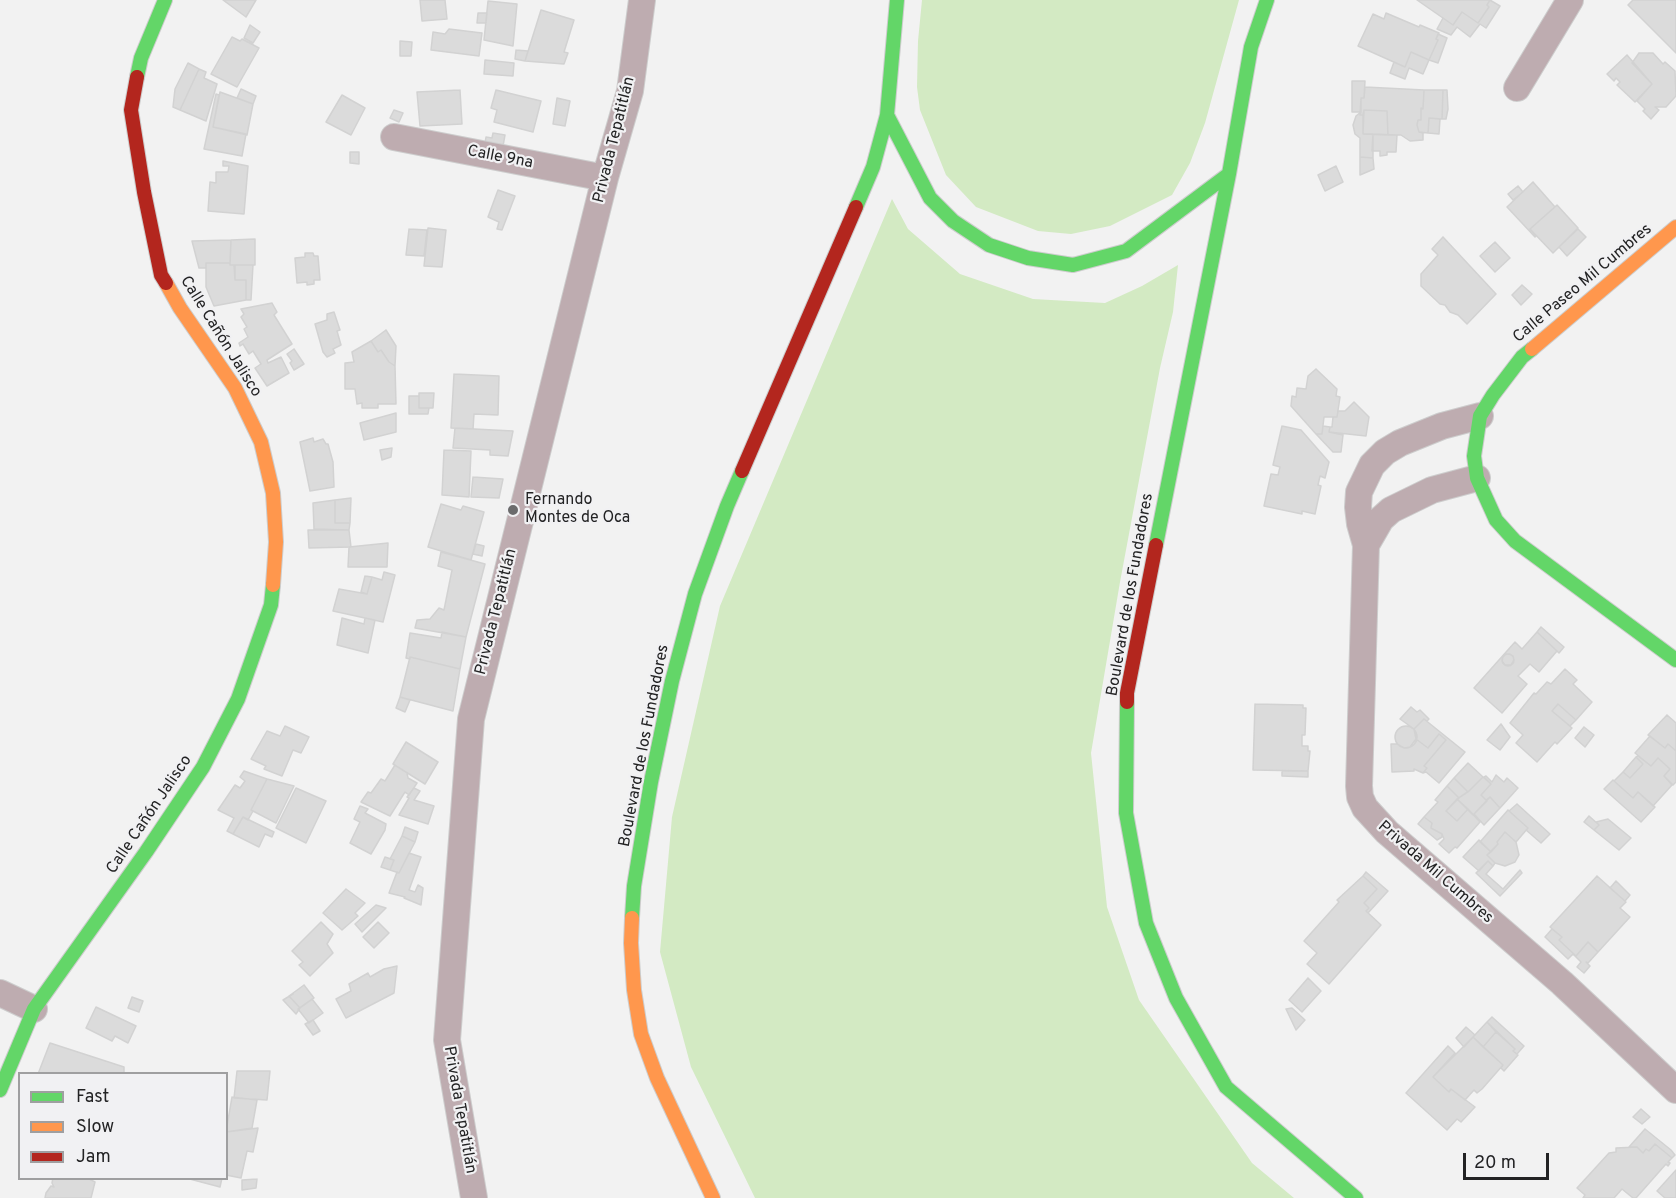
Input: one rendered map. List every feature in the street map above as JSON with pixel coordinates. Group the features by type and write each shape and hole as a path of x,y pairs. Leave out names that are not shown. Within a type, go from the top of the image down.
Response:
{"main road":[{"name":"Calle Cañón Jalisco","path":"0,1090 34,1009 146,852 203,767 238,699 271,605 275,532 273,493 261,442 235,388 180,308 161,274 144,192 131,111 141,58 165,0"},
{"name":"Boulevard de los Fundadores","path":"713,1198 657,1078 641,1034 634,990 631,943 634,886 649,793 672,681 699,583 727,506 873,167 887,116 897,0"},
{"name":"Boulevard de los Fundadores","path":"1268,0 1251,47 1229,174 1127,693 1126,813 1146,923 1176,998 1226,1087 1356,1198"},
{"path":"887,116 930,198 953,221 989,245 1028,258 1073,265 1126,251 1229,174"},
{"name":"Calle Paseo Mil Cumbres","path":"1676,227 1522,357 1493,394 1480,416 1474,456 1477,478 1496,520 1515,541 1676,660"}],"street":[{"name":"Privada Tepatitlán","path":"474,1198 447,1040 471,719 605,178 630,91 642,0"},
{"path":"1517,88 1570,0"},
{"name":"Calle 9na","path":"394,137 605,178"},
{"name":"Privada Mil Cumbres","path":"1480,416 1415,435 1385,452 1372,465 1359,492 1359,515 1366,545 1360,797 1365,808 1388,832 1562,983 1676,1090"},
{"name":"Privada Mil Cumbres","path":"1366,545 1376,525 1391,510 1432,490 1477,478"},
{"path":"0,993 34,1009"}],"green space":[{"path":"922,0 1239,0 1205,123 1190,163 1172,195 1110,226 1071,234 1038,231 976,207 946,175 920,110 917,87"},
{"path":"892,199 908,229 960,274 1033,299 1105,303 1142,286 1178,265 1173,312 1160,368 1120,582 1091,753 1107,907 1139,1000 1252,1163 1294,1198 755,1198 691,1067 660,952 672,817 720,606"}],"building":[{"path":"223,0 256,0 246,17"},
{"path":"420,0 445,0 447,19 422,21"},
{"path":"1417,0 1490,0 1487,5 1489,7 1478,23 1462,12 1453,25"},
{"path":"1490,0 1500,6 1486,28 1480,24 1470,37 1457,27 1451,35 1437,29 1443,18 1453,25 1462,12 1478,23 1489,7 1487,5"},
{"path":"1633,0 1676,0 1676,53 1628,5"},
{"path":"488,1 517,4 513,46 484,40"},
{"path":"541,10 574,20 564,52 568,53 564,64 525,61"},
{"path":"478,13 487,13 486,23 477,23"},
{"path":"1386,13 1439,33 1429,60 1411,52 1405,67 1358,46 1373,14 1384,19"},
{"path":"250,25 260,32 253,43 244,38"},
{"path":"449,29 482,33 479,56 431,50 433,32 445,34"},
{"path":"1438,34 1447,38 1438,63 1429,60 1438,40 1436,39"},
{"path":"232,37 240,41 242,39 259,48 237,87 211,74"},
{"path":"400,41 412,42 411,56 400,56"},
{"path":"516,50 528,51 525,61 515,59"},
{"path":"1411,52 1429,60 1423,74 1409,68 1405,79 1390,73 1394,62 1405,67"},
{"path":"1639,53 1653,53 1663,64 1665,62 1675,71 1676,96 1666,107 1655,107 1659,110 1651,119 1637,101 1652,84 1632,63"},
{"path":"1627,55 1652,84 1635,102 1617,85 1620,82 1616,78 1614,81 1607,74"},
{"path":"485,60 514,63 513,76 484,74"},
{"path":"188,63 199,69 180,110 173,107 175,89"},
{"path":"199,69 206,72 204,78 217,84 206,121 180,110"},
{"path":"1352,81 1365,81 1361,112 1352,112"},
{"path":"1365,87 1424,90 1421,120 1418,120 1417,125 1419,132 1423,133 1423,140 1410,141 1401,135 1388,135 1387,111 1364,110 1363,115 1360,115 1361,98 1364,98"},
{"path":"241,89 256,96 253,104 237,98"},
{"path":"460,90 462,124 420,126 417,92"},
{"path":"496,90 541,101 533,132 494,122 497,110 491,108"},
{"path":"1424,90 1443,90 1442,119 1429,118 1428,133 1419,132 1417,125 1418,120 1421,120"},
{"path":"1443,90 1447,90 1446,119 1442,119"},
{"path":"220,92 253,104 247,135 213,127"},
{"path":"216,94 219,95 213,127 246,134 242,156 204,149"},
{"path":"342,95 365,108 351,135 326,122"},
{"path":"557,98 570,101 565,126 553,124"},
{"path":"394,110 403,113 399,122 390,118"},
{"path":"1364,110 1387,111 1388,135 1363,134"},
{"path":"1361,112 1363,134 1373,134 1373,158 1360,157 1360,138 1355,134 1353,125 1356,116"},
{"path":"1429,118 1440,119 1439,134 1428,133"},
{"path":"493,133 505,135 503,146 485,143 486,137 492,138"},
{"path":"1373,134 1397,135 1396,152 1387,152 1387,155 1380,156 1380,151 1372,151"},
{"path":"350,152 359,152 359,164 350,163"},
{"path":"1360,157 1373,158 1374,169 1360,175"},
{"path":"223,161 248,166 244,214 208,211 210,182 216,183 216,172 228,172 229,166 223,166"},
{"path":"1336,166 1343,182 1325,191 1318,175"},
{"path":"1533,182 1555,207 1530,229 1535,237 1507,207"},
{"path":"1518,186 1523,192 1513,200 1508,194"},
{"path":"498,190 515,196 502,230 497,229 499,222 488,217"},
{"path":"1557,205 1578,228 1553,253 1530,229"},
{"path":"428,228 446,230 442,267 424,266"},
{"path":"409,229 427,230 424,256 406,255"},
{"path":"1578,229 1586,237 1567,256 1559,247"},
{"path":"1443,237 1496,294 1467,324 1421,286 1421,274 1438,255 1432,249"},
{"path":"255,239 255,265 230,265 231,240"},
{"path":"231,240 230,263 206,263 206,268 199,268 192,241"},
{"path":"1495,242 1510,258 1495,272 1480,256"},
{"path":"305,253 318,256 320,280 314,280 314,284 297,283 295,258 305,257"},
{"path":"206,263 235,265 235,280 246,280 246,300 214,306 206,287"},
{"path":"234,265 253,265 251,300 246,300 246,280 235,280"},
{"path":"1522,285 1532,294 1521,305 1512,295"},
{"path":"272,303 277,312 274,315 292,344 267,360 268,363 281,357 289,373 267,386 255,368 261,364 253,351 249,354 243,344 240,346 239,343 248,337 244,329 247,327 241,317 244,314 241,309"},
{"path":"334,312 340,330 337,331 341,345 333,349 335,353 327,357 323,352 315,324 327,320 327,314"},
{"path":"386,330 396,346 395,366 389,362 381,350 378,352 371,341"},
{"path":"371,341 378,352 381,350 389,362 395,366 396,404 378,404 378,408 362,408 362,403 357,404 355,389 345,389 345,363 354,362 352,352"},
{"path":"294,349 304,364 294,370 287,354"},
{"path":"1316,369 1337,389 1336,396 1340,397 1337,417 1324,417 1322,434 1316,434 1291,406 1292,396 1296,397 1297,388 1306,389 1308,376"},
{"path":"454,374 499,376 498,415 474,414 473,429 451,428"},
{"path":"419,393 434,393 433,408 419,408"},
{"path":"409,396 419,396 419,408 429,408 428,414 409,414"},
{"path":"1354,402 1369,417 1366,436 1329,432 1333,417 1337,417 1338,411 1345,411"},
{"path":"396,413 396,432 364,440 360,423"},
{"path":"1282,426 1301,430 1329,462 1325,478 1320,476 1318,485 1321,486 1315,514 1302,511 1302,514 1264,506 1271,474 1278,475 1280,467 1273,465"},
{"path":"1323,426 1330,427 1329,432 1343,435 1341,452 1333,452 1316,434 1322,434"},
{"path":"455,428 513,431 508,456 490,455 490,450 453,448"},
{"path":"313,438 314,442 323,439 328,444 333,462 334,487 310,491 300,442"},
{"path":"392,448 391,457 382,460 380,450"},
{"path":"444,450 471,451 469,497 442,495"},
{"path":"473,477 503,479 499,498 471,497"},
{"path":"351,498 350,523 335,523 335,500"},
{"path":"335,500 335,523 350,523 349,530 314,529 313,503"},
{"path":"441,504 461,510 463,506 484,512 471,560 428,547"},
{"path":"308,530 349,530 351,547 309,548"},
{"path":"388,543 387,567 348,567 349,547"},
{"path":"476,544 484,546 482,556 473,554"},
{"path":"441,552 485,564 466,637 415,628 417,620 430,619 439,608 444,610 452,570 438,566"},
{"path":"384,572 395,575 383,622 333,611 339,589 367,594 372,577 382,580"},
{"path":"365,576 372,577 367,594 361,592"},
{"path":"342,618 364,624 365,618 375,620 368,653 337,645"},
{"path":"1541,627 1564,647 1559,653 1537,632"},
{"path":"442,632 466,637 460,669 406,658 410,633 441,638"},
{"path":"1537,632 1557,651 1539,672 1530,664 1518,676 1527,684 1502,713 1474,688 1515,642 1522,649","holes":["1510,654 1514,660 1511,665 1505,665 1502,661 1503,657"]},
{"path":"1508,654 1514,660 1508,666 1502,660"},
{"path":"410,657 460,669 453,711 400,697"},
{"path":"1565,669 1577,680 1573,684 1592,702 1576,720 1558,704 1552,711 1572,728 1557,744 1555,742 1537,762 1516,743 1523,735 1510,723 1534,693 1536,694 1547,682 1551,684"},
{"path":"400,697 410,700 405,712 396,708"},
{"path":"1255,704 1303,705 1303,708 1306,708 1305,735 1302,735 1302,746 1308,746 1308,751 1310,751 1308,771 1253,770"},
{"path":"1558,704 1576,720 1570,726 1552,711"},
{"path":"1411,707 1417,712 1420,710 1429,719 1427,721 1424,719 1414,729 1400,719"},
{"path":"1667,715 1676,723 1676,751 1668,744 1665,748 1648,735"},
{"path":"1424,719 1465,752 1439,783 1426,772 1423,773 1427,768 1424,766 1446,740 1439,734 1428,748 1416,739 1414,729"},
{"path":"1501,724 1510,737 1500,750 1487,740"},
{"path":"285,726 309,737 301,753 293,750 282,776 264,769 266,766 251,759 267,731 280,736"},
{"path":"1406,726 1414,729 1417,737 1414,745 1406,748 1398,745 1395,737 1398,729"},
{"path":"1584,727 1594,735 1585,747 1575,738"},
{"path":"1439,734 1446,740 1424,766 1427,768 1423,773 1414,769 1414,771 1392,772 1391,744 1404,748 1410,747 1416,739 1428,748"},
{"path":"1650,736 1665,748 1668,744 1676,751 1676,782 1673,785 1664,776 1670,769 1658,758 1651,766 1635,753"},
{"path":"406,742 438,762 425,784 393,764"},
{"path":"1638,756 1651,766 1658,758 1670,769 1664,776 1672,785 1653,806 1638,792 1633,798 1614,781 1623,772 1630,778 1643,764 1636,757"},
{"path":"1636,757 1643,764 1630,778 1623,772"},
{"path":"1468,763 1483,777 1468,792 1454,778"},
{"path":"395,765 407,773 408,778 417,783 409,795 405,792 390,816 361,802 381,779 385,781"},
{"path":"244,771 267,779 248,820 243,817 233,834 227,831 234,818 218,810 235,785 240,788 245,781 240,777"},
{"path":"1282,771 1308,771 1308,777 1282,776"},
{"path":"1496,775 1504,782 1507,778 1518,788 1500,808 1490,797 1486,800 1481,795 1491,784 1484,777 1486,776 1492,782"},
{"path":"1483,777 1491,784 1481,795 1487,801 1473,815 1457,799"},
{"path":"1454,778 1468,792 1459,798 1447,786"},
{"path":"267,779 294,786 276,823 251,810"},
{"path":"1613,780 1633,798 1638,792 1655,807 1641,822 1604,789"},
{"path":"1447,786 1459,798 1446,811 1457,821 1468,809 1480,822 1457,848 1455,847 1449,853 1439,844 1444,839 1442,834 1431,828 1432,823 1424,817 1438,802 1435,800"},
{"path":"296,788 326,801 306,843 276,828"},
{"path":"414,788 420,791 414,800 434,806 428,824 399,815"},
{"path":"1490,797 1500,808 1484,825 1474,814"},
{"path":"1457,799 1468,809 1457,821 1446,811"},
{"path":"1517,804 1550,834 1541,843 1509,811"},
{"path":"360,806 368,809 365,813 386,824 371,854 350,843 360,822 354,819"},
{"path":"1508,810 1528,828 1516,842 1505,832 1491,852 1480,842"},
{"path":"1589,816 1599,825 1594,830 1584,822"},
{"path":"243,817 274,832 272,837 265,834 259,847 233,834"},
{"path":"1424,817 1432,823 1431,828 1442,834 1442,837 1437,840 1418,824"},
{"path":"1608,819 1631,838 1619,850 1594,830 1599,825 1596,822"},
{"path":"405,827 418,832 415,842 402,836"},
{"path":"1505,832 1516,842 1519,855 1515,862 1505,866 1495,863 1487,855 1498,844 1497,842"},
{"path":"402,836 415,842 399,873 390,870 394,860 390,859"},
{"path":"1479,840 1491,852 1487,855 1495,863 1493,866 1488,861 1479,871 1463,857"},
{"path":"409,853 421,857 409,890 415,892 418,885 423,888 421,905 405,897 389,893 397,872 399,873"},
{"path":"385,857 394,860 390,870 381,867"},
{"path":"1488,861 1493,866 1486,874 1503,889 1520,870 1522,873 1500,896 1476,873"},
{"path":"1366,872 1388,891 1368,913 1366,911 1369,908 1364,903 1377,889 1363,876"},
{"path":"1363,876 1377,889 1364,903 1369,908 1366,911 1381,925 1329,984 1307,964 1317,953 1304,941 1339,902 1337,900"},
{"path":"1597,876 1626,902 1620,908 1630,917 1598,952 1588,942 1576,956 1559,940 1562,937 1550,927"},
{"path":"1616,881 1630,895 1625,901 1610,888"},
{"path":"346,889 365,903 355,913 358,916 342,930 323,913"},
{"path":"376,905 386,908 362,932 355,924"},
{"path":"321,922 333,934 327,944 333,953 310,976 299,965 303,962 292,951"},
{"path":"378,922 389,933 374,948 363,937"},
{"path":"1552,929 1562,937 1559,940 1576,956 1588,942 1598,952 1588,963 1586,962 1590,966 1584,973 1577,967 1581,962 1573,954 1568,959 1545,937"},
{"path":"397,966 394,993 346,1018 336,999 351,991 349,984 368,973 370,977 384,969"},
{"path":"1308,978 1321,991 1302,1012 1289,1000"},
{"path":"304,985 314,998 300,1008 289,996"},
{"path":"289,996 300,1008 296,1014 283,1000"},
{"path":"132,997 143,1001 139,1012 128,1008"},
{"path":"312,999 323,1013 309,1023 298,1009"},
{"path":"96,1007 136,1026 128,1043 115,1036 112,1041 86,1028"},
{"path":"1292,1008 1305,1020 1296,1030 1286,1009"},
{"path":"1492,1017 1524,1046 1517,1054 1513,1051 1515,1049 1487,1022"},
{"path":"313,1020 320,1031 313,1035 305,1024"},
{"path":"1487,1022 1496,1032 1483,1047 1473,1037"},
{"path":"1466,1027 1475,1035 1464,1047 1456,1038"},
{"path":"1496,1032 1515,1049 1513,1051 1518,1055 1504,1071 1501,1068 1503,1065 1483,1047"},
{"path":"1473,1037 1503,1065 1482,1089 1477,1093 1474,1090 1465,1100 1451,1089 1449,1092 1433,1077"},
{"path":"50,1043 124,1067 124,1072 39,1072"},
{"path":"1448,1046 1455,1053 1433,1077 1449,1092 1451,1089 1475,1107 1461,1122 1457,1119 1447,1130 1406,1093"},
{"path":"237,1071 270,1071 267,1100 234,1098"},
{"path":"232,1097 257,1100 252,1128 228,1132"},
{"path":"1641,1109 1650,1117 1642,1124 1633,1117"},
{"path":"258,1128 253,1152 247,1151 241,1178 228,1175 228,1132"},
{"path":"1645,1129 1675,1155 1672,1158 1655,1144 1649,1151 1646,1149 1643,1153 1637,1147 1629,1147"},
{"path":"1655,1144 1672,1158 1668,1166 1666,1164 1636,1198 1622,1189 1614,1198 1583,1198 1585,1195 1577,1188 1609,1153 1616,1152 1616,1148 1637,1147 1643,1153 1646,1149 1649,1151"},
{"path":"1676,1170 1676,1198 1665,1198 1657,1191"},
{"path":"257,1179 256,1188 242,1190 242,1180"},
{"path":"53,1180 91,1180 95,1182 91,1198 45,1198 51,1186 54,1187"},
{"path":"194,1180 222,1180 220,1187"}],"traffic: fast":[{"path":"137,77 141,58 165,0"},
{"path":"856,207 873,167 887,115 897,0"},
{"path":"1156,545 1229,174 1251,47 1267,0"},
{"path":"887,115 930,198 953,221 989,245 1028,258 1073,265 1126,251 1229,174"},
{"path":"1532,349 1522,357 1480,416 1474,456 1477,478 1496,520 1515,541 1676,660"},
{"path":"632,918 634,886 651,782 672,681 695,594 742,471"},
{"path":"0,1090 34,1009 146,852 203,767 238,699 271,605 273,585"},
{"path":"1127,702 1126,813 1146,923 1176,998 1226,1087 1356,1198"}],"traffic: slow":[{"path":"1532,349 1676,227"},
{"path":"166,283 180,308 235,388 261,442 273,493 276,542 273,585"},
{"path":"632,918 634,990 641,1034 657,1078 713,1198"}],"traffic: jam":[{"path":"137,77 131,110 144,192 161,275 166,283"},
{"path":"742,471 856,207"},
{"path":"1127,702 1156,545"}],"place":[{"name":"Fernando Montes de Oca","path":"513,510"}]}
